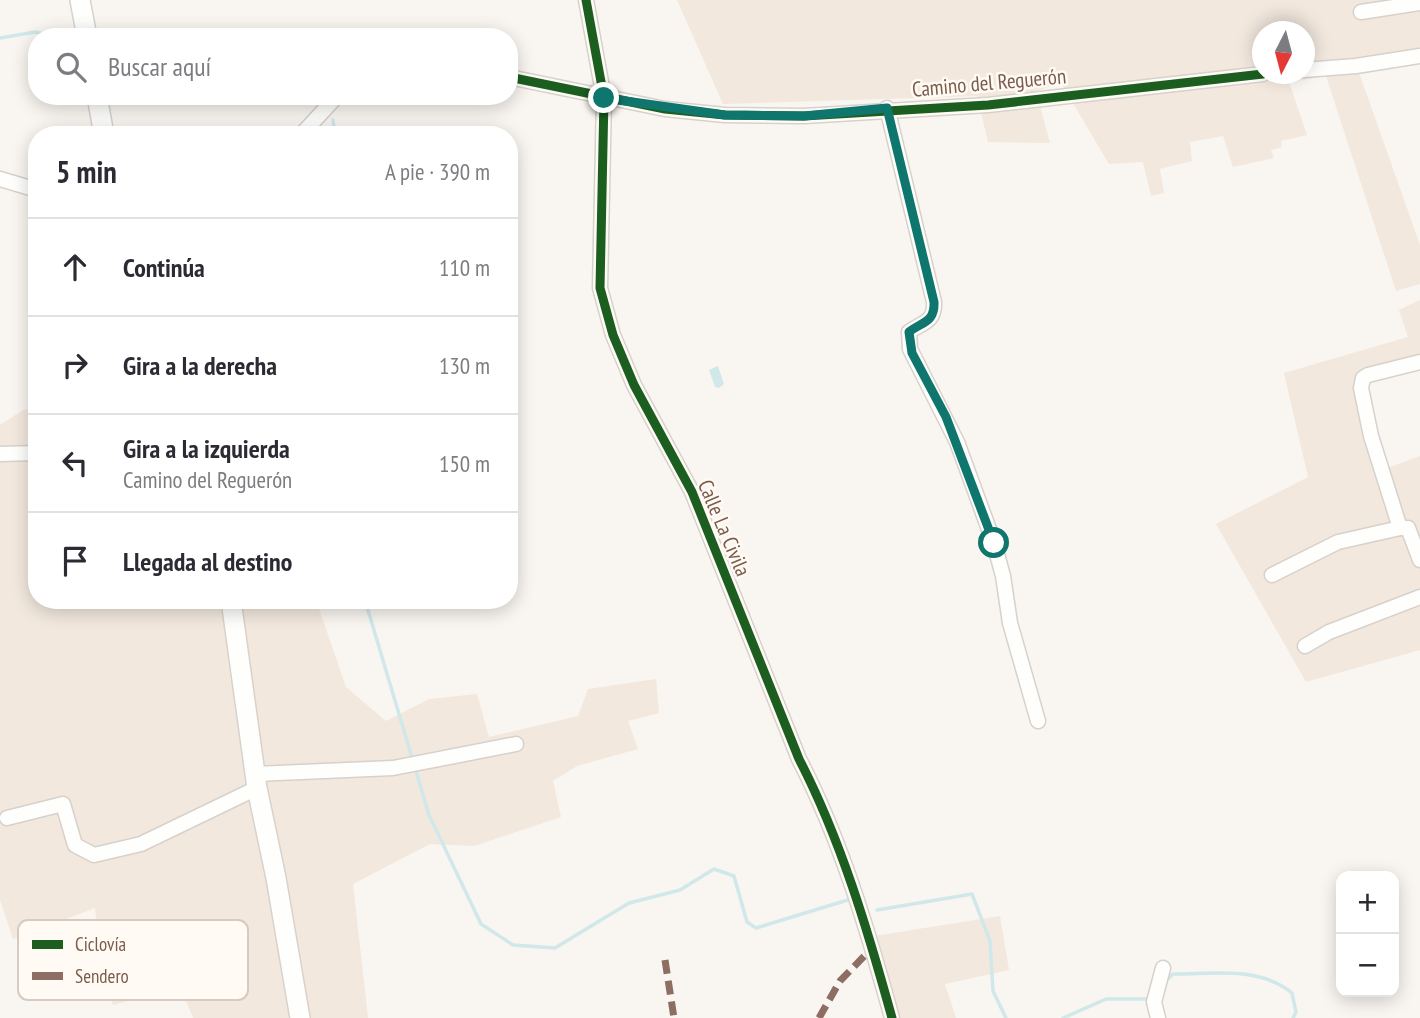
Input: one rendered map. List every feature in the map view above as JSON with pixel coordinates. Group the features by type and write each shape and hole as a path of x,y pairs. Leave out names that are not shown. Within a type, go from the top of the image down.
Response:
{"main road":[{"path":"80,0 85,28"},
{"path":"99,105 102,126"},
{"path":"232,609 243,704 300,1018"}],"street":[{"name":"Calle La Civila","path":"586,0 604,98 600,288 613,335 634,385 692,492 799,759 819,798 873,947 892,1018"},
{"path":"1361,12 1420,3"},
{"path":"1315,69 1356,66 1420,55"},
{"name":"Camino del Reguerón","path":"518,79 604,98 725,115 804,116 887,108 988,105 1252,75"},
{"path":"309,126 329,105"},
{"path":"887,108 934,302 933,316 929,321 909,332 910,349 946,417 994,543 1003,576 1010,623 1038,721"},
{"path":"0,179 28,187"},
{"path":"1400,528 1371,436 1361,385 1368,375 1420,362"},
{"path":"0,454 28,453"},
{"path":"1272,575 1338,542 1400,528 1408,528 1420,560"},
{"path":"1306,646 1328,632 1420,597"},
{"path":"7,818 63,804 75,845 94,855 141,844 256,781 393,768 516,744"},
{"path":"1158,1018 1154,1002 1163,968"}],"shaded area":[{"path":"677,0 1420,0 1420,56 1357,67 1420,245 1420,284 1396,291 1326,76 1315,78 1315,21 1252,21 1252,84 1290,84 1307,135 1281,141 1282,147 1271,150 1274,158 1233,167 1223,136 1190,142 1192,161 1160,169 1164,193 1151,196 1143,162 1109,164 1061,83 1036,91 1050,143 988,142 977,96 723,104"},
{"path":"1420,300 1420,364 1362,382 1382,470 1420,456 1420,650 1306,682 1216,524 1308,477 1284,373 1408,337 1399,310"},
{"path":"28,409 28,609 319,609 346,687 386,721 429,699 477,694 489,737 578,716 588,689 656,679 659,713 628,721 638,749 577,766 553,781 561,817 474,846 430,844 353,884 368,1018 193,1018 186,1000 248,1000 248,920 96,920 95,908 63,920 18,920 18,937 13,939 0,900 0,425"},
{"path":"1000,916 1009,970 945,984 956,1018 892,1018 868,937"},
{"path":"112,1000 131,1000 113,1005"}],"water":[{"path":"718,366 724,384 719,388 715,387 709,370"}],"waterway":[{"path":"0,38 28,33"},
{"path":"333,120 334,126"},
{"path":"368,609 413,761"},
{"path":"415,768 429,815 481,924 513,945 555,948 629,903 680,890 714,869 734,876 747,922 756,928 851,899"},
{"path":"877,910 972,894 990,941 993,991 1006,1018"},
{"path":"1164,983 1173,974 1251,975 1279,984 1292,993 1296,1012 1293,1018"},
{"path":"1063,1018 1106,999 1147,999 1151,995"}],"marked path":[{"path":"819,1018 840,981 873,947"},
{"path":"665,960 674,1018"}],"cycle path":[{"path":"586,0 604,98 600,288 613,335 634,385 692,492 799,759 828,821 863,919 892,1018"},
{"path":"518,79 665,109 725,115 804,116 988,105 1252,75"}],"route":[{"path":"604,98 725,115 804,116 887,108 895,132 934,302 933,316 929,321 909,332 910,349 946,417 994,543"}]}
